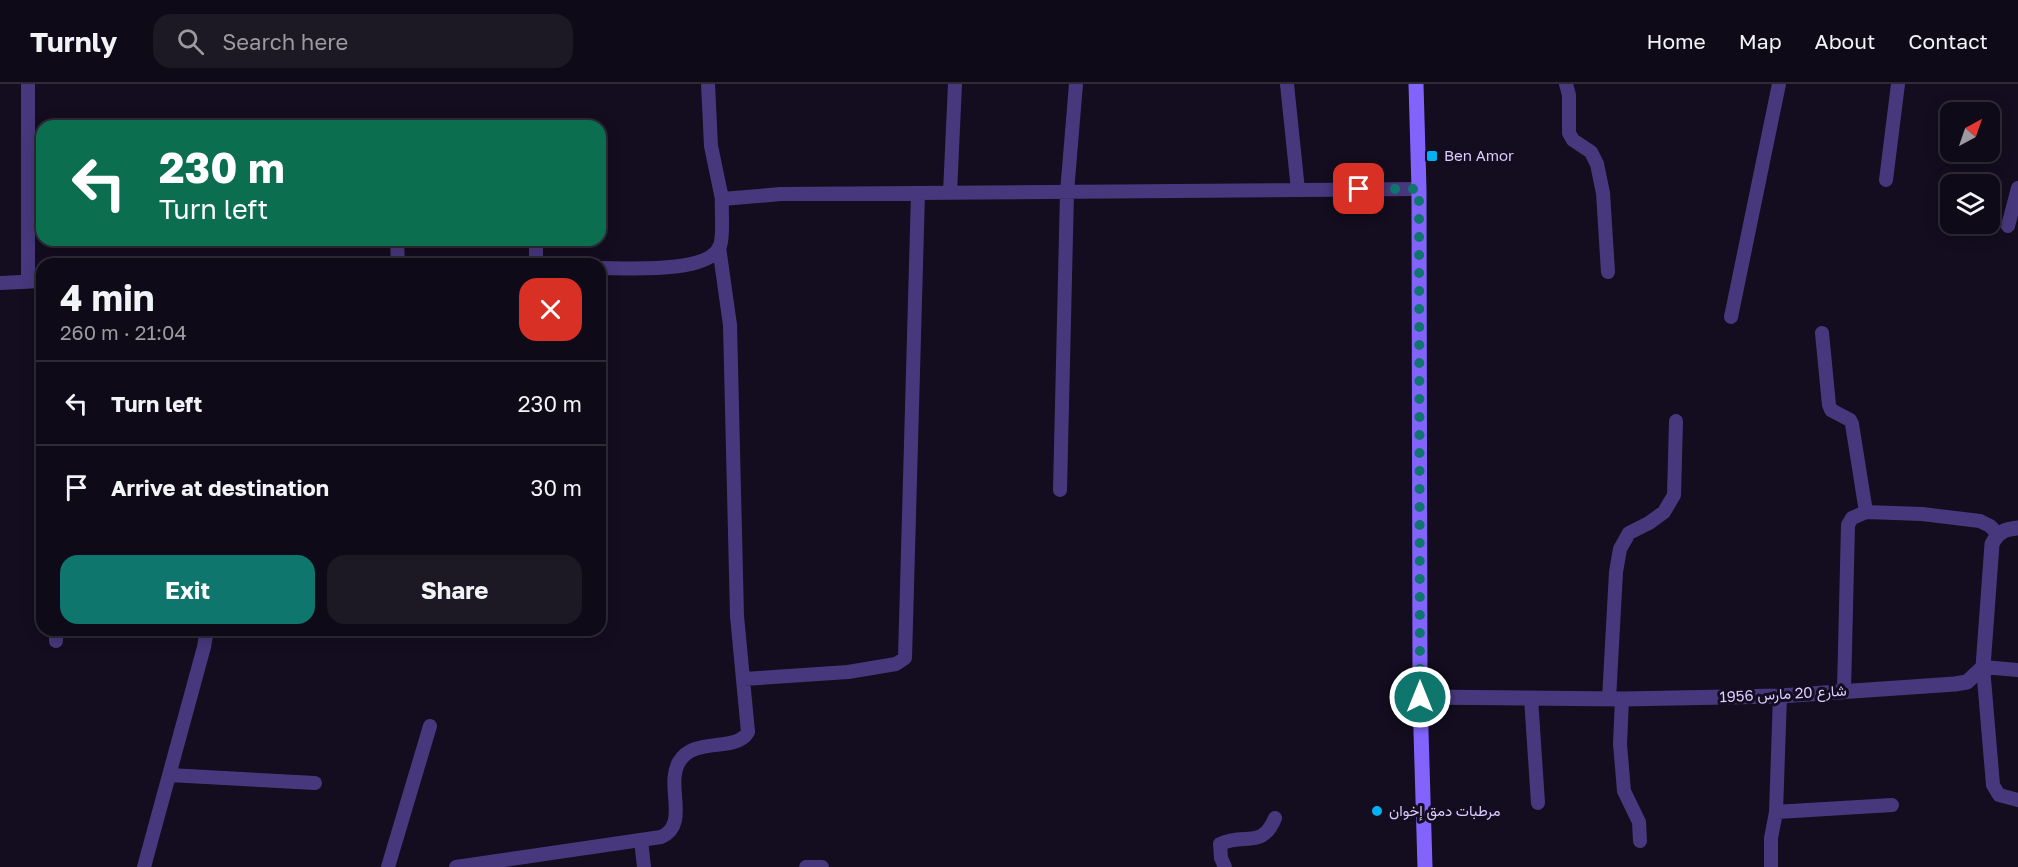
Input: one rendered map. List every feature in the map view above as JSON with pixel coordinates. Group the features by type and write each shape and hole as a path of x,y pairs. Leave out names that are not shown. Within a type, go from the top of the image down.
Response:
{"main road":[{"path":"1416,84 1419,189 1420,697 1425,867"}],"street":[{"path":"28,84 28,282"},
{"path":"456,867 661,837 673,829 676,821 673,784 677,765 683,755 695,748 734,742 746,736 749,724 737,616 730,325 719,247 722,199 711,146 708,84"},
{"path":"950,193 955,84"},
{"path":"1060,490 1066,192 1076,84"},
{"path":"1287,84 1298,190"},
{"path":"1566,84 1569,95 1569,133 1573,140 1592,152 1598,164 1603,192 1608,272"},
{"path":"1731,317 1779,84"},
{"path":"1886,180 1898,84"},
{"path":"2008,225 2018,188"},
{"path":"722,199 781,194 1419,189"},
{"path":"744,680 848,672 896,664 905,658 918,193"},
{"path":"606,268 682,266 702,262 711,257 719,247"},
{"path":"0,284 36,281"},
{"path":"1822,333 1829,405 1836,415 1850,420 1852,424 1866,512"},
{"path":"1640,841 1639,822 1624,790 1615,699 1616,572 1620,549 1629,533 1664,512 1674,495 1676,422"},
{"path":"1844,690 1848,525 1851,518 1866,512 1922,514 1980,520 1998,534"},
{"path":"2018,528 2004,530 1998,534 1992,544 1983,668 1993,785 1999,795 2018,800"},
{"path":"144,867 206,636"},
{"path":"1983,668 2018,670"},
{"name":"شارع 20 مارس 1956","path":"1420,697 1615,699 1780,696 1955,684 1967,682 1983,668"},
{"path":"1771,867 1771,838 1776,812 1780,696"},
{"path":"1531,698 1538,803"},
{"path":"388,867 430,726"},
{"path":"170,776 315,783"},
{"path":"1776,812 1892,805"},
{"path":"1225,867 1221,858 1220,844 1263,837 1269,831 1275,818"},
{"path":"641,840 644,867"},
{"path":"806,867 822,867"}],"place":[{"name":"Ben Amor","path":"1432,156"},
{"name":"مرطبات دمق إخوان","path":"1377,811"}],"route":[{"path":"1359,189 1419,189 1420,697"}]}
